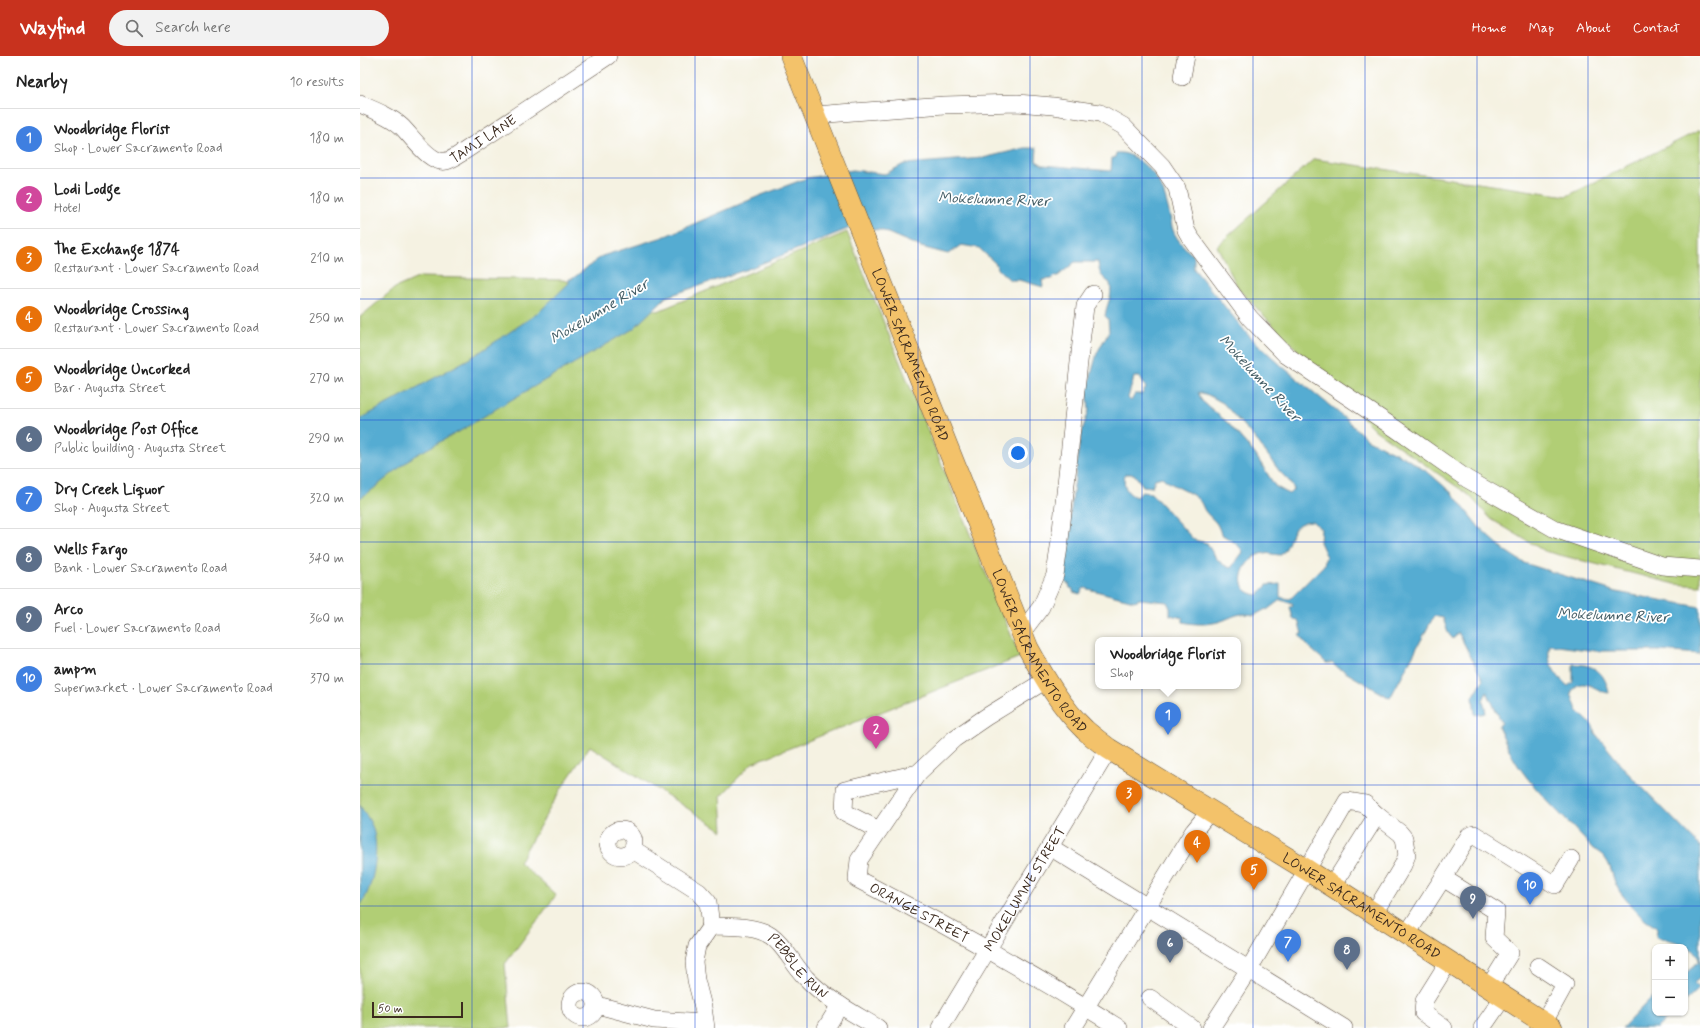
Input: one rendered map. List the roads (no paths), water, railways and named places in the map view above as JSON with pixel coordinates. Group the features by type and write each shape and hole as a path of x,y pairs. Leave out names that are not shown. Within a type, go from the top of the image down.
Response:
{"main road":[{"name":"LOWER SACRAMENTO ROAD","path":"791,56 1028,648 1046,680 1075,719 1085,730 1109,749 1307,870 1548,1025"}],"street":[{"name":"TAMI LANE","path":"360,104 378,112 400,125 429,156 436,160 445,161 463,152 608,56"},
{"path":"1182,77 1186,56"},
{"path":"815,115 944,105 1017,103 1053,106 1100,113 1123,126 1162,166 1177,188 1186,230 1190,237 1250,318 1286,355 1467,479 1555,529 1662,566 1700,569"},
{"path":"1022,632 1042,607 1055,575 1085,306 1093,294"},
{"path":"918,773 845,790 844,812 879,830 918,773 954,739 992,713 1046,680"},
{"name":"MOKELUMNE STREET","path":"940,1028 1109,749"},
{"path":"1212,1028 1249,969 1347,801 1365,804 1404,838 1407,855 1403,865 1374,913"},
{"path":"1073,1028 1193,832 1210,811"},
{"path":"1332,886 1377,815"},
{"name":"ORANGE STREET","path":"879,830 859,860 857,879 987,950 1086,1007 1119,1028"},
{"path":"1407,934 1444,878 1469,836 1474,834 1555,885 1571,859"},
{"path":"1050,847 1344,1028"},
{"path":"597,1005 654,1020 706,1026 702,998 696,980 694,962 697,946 711,926 708,902 699,892 633,850"},
{"path":"1444,878 1496,911 1494,938 1510,953 1482,1028"},
{"name":"PEBBLE RUN","path":"711,926 756,930 770,935 783,948 804,977 820,991 878,1028"},
{"path":"1444,1028 1423,1013 1422,1008 1424,1001 1449,961"},
{"path":"1538,966 1565,984 1548,1025"},
{"path":"1150,998 1192,1028"},
{"path":"826,1028 840,1005"}],"water":[{"name":"Mokelumne River","path":"1025,148 1037,148 1036,161 1043,165 1111,171 1112,158 1115,158 1116,153 1126,154 1135,158 1152,173 1160,184 1167,204 1173,230 1180,241 1194,257 1194,269 1249,336 1368,440 1404,457 1429,473 1453,494 1478,526 1504,550 1524,563 1616,592 1700,607 1700,654 1659,651 1596,651 1550,645 1549,651 1550,662 1553,668 1559,678 1568,686 1573,682 1573,664 1580,664 1593,668 1605,680 1609,693 1584,684 1579,684 1575,687 1571,693 1577,710 1593,726 1595,733 1628,773 1700,846 1700,978 1694,983 1699,989 1688,999 1688,971 1699,961 1697,955 1688,947 1688,944 1682,944 1656,937 1657,929 1642,917 1620,892 1605,858 1593,849 1527,778 1516,762 1498,726 1502,723 1487,692 1483,700 1486,713 1475,715 1473,697 1483,680 1458,632 1453,639 1448,633 1443,618 1434,616 1390,698 1335,666 1333,663 1326,663 1307,645 1299,634 1302,634 1298,620 1293,619 1290,607 1293,606 1292,603 1280,600 1267,610 1266,609 1255,615 1239,614 1219,622 1193,624 1183,622 1183,618 1170,615 1170,608 1167,602 1140,599 1134,601 1084,588 1080,594 1073,592 1073,589 1070,588 1069,584 1065,582 1066,548 1079,447 1089,410 1087,390 1097,353 1109,331 1108,319 1105,316 1111,288 1110,283 1104,279 1101,274 1098,262 1075,262 1058,276 1055,276 1052,279 1042,280 1043,287 1019,280 1010,280 979,248 961,245 948,254 921,247 881,230 850,228 748,269 666,297 633,329 462,430 414,456 360,498 360,419 474,356 538,313 569,283 569,279 572,279 602,256 663,237 759,196 807,178 853,170 885,174 904,164 983,158","holes":["1134,377 1140,377 1146,388 1142,394 1135,394 1131,401 1128,398","1198,392 1208,395 1223,403 1259,443 1294,489 1289,494 1275,486 1255,454 1228,423 1202,401","1125,474 1134,474 1143,486 1152,487 1155,479 1162,477 1200,501 1205,511 1216,523 1221,534 1236,544 1243,552 1231,568 1220,562 1207,543 1194,540 1151,493 1142,492 1136,497 1129,493 1125,485","1312,521 1321,529 1320,542 1326,555 1324,565 1290,599 1280,597 1280,584 1267,585 1258,595 1250,593 1244,588 1242,583 1244,569 1253,558 1262,553 1281,555 1298,525 1304,522"]},
{"path":"360,805 372,826 376,848 372,880 365,899 360,906"},
{"path":"1652,997 1652,1016 1670,1016 1657,1028 1622,1028"}],"place":[{"name":"Woodbridge Florist","path":"1168,735"},
{"name":"Lodi Lodge","path":"876,749"},
{"name":"The Exchange 1874","path":"1129,813"},
{"name":"Woodbridge Crossing","path":"1197,863"},
{"name":"Woodbridge Uncorked","path":"1254,890"},
{"name":"ampm","path":"1530,905"},
{"name":"Arco","path":"1473,919"},
{"name":"Dry Creek Liquor","path":"1288,962"},
{"name":"Woodbridge Post Office","path":"1170,963"},
{"name":"Wells Fargo","path":"1347,970"}]}
